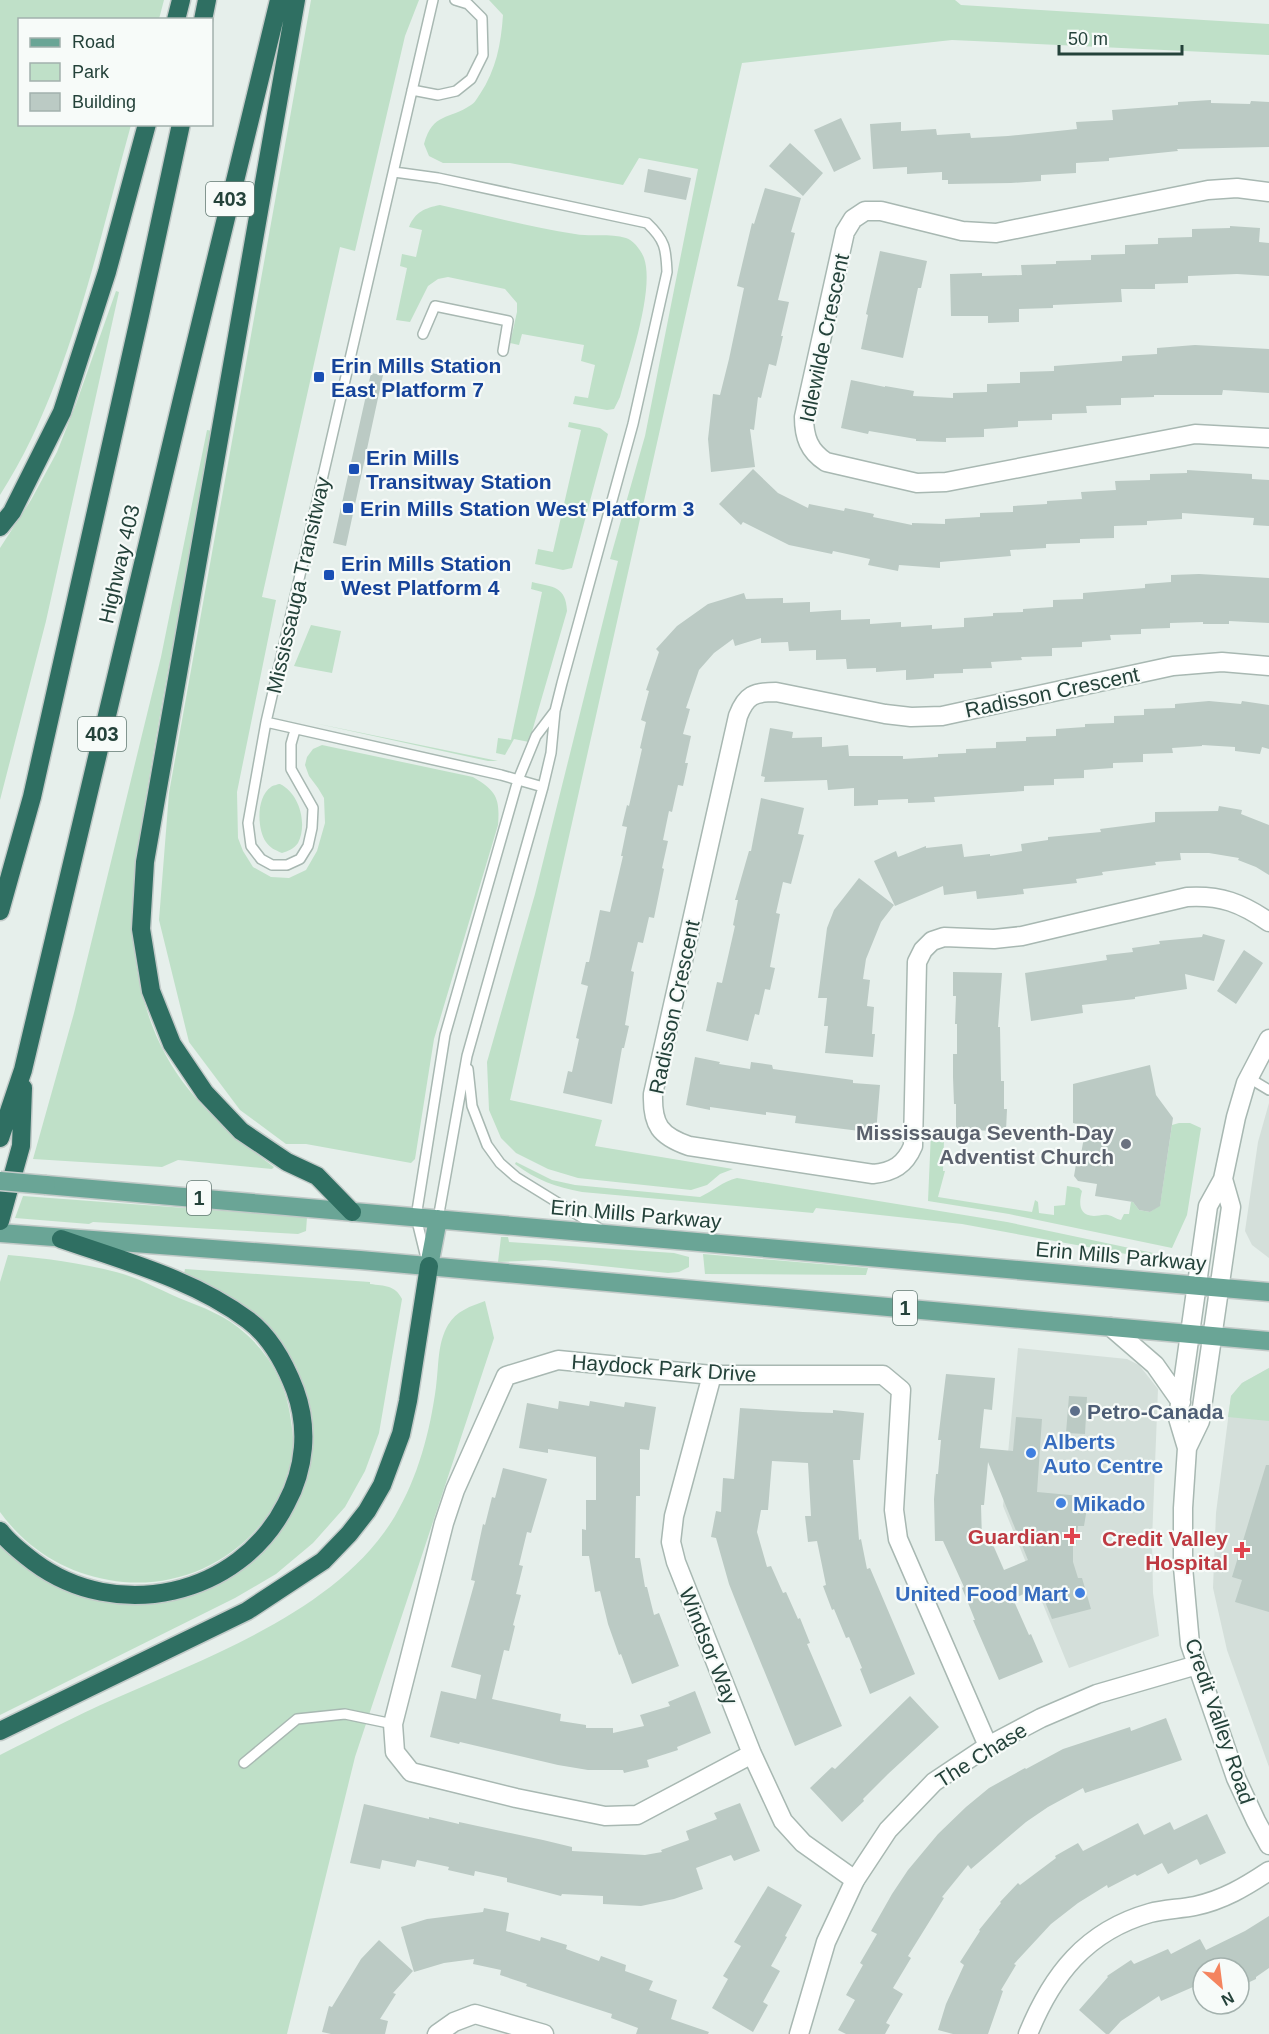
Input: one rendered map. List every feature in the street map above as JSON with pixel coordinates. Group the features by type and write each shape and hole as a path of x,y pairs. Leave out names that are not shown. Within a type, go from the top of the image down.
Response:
{"highway":[{"path":"177,18 182,0"},
{"path":"203,18 207,0"},
{"name":"Highway 403","path":"0,1138 23,1070 176,422 279,0"},
{"path":"296,0 145,862 141,928 151,991 172,1044 205,1093 241,1131 287,1162 317,1176 351,1212"},
{"path":"0,527 12,512 62,412 107,272 146,126"},
{"name":"Highway 403","path":"0,911 34,785 181,126"},
{"path":"0,1221 21,1146 23,1070"},
{"path":"0,1532 43,1569 73,1583 108,1593 157,1594 201,1583 244,1558 259,1544 282,1514 298,1476 304,1428 299,1400 289,1372 270,1341 249,1321 178,1280 61,1239"},
{"path":"0,1731 247,1611 323,1561 349,1534 367,1511 382,1485 401,1434 429,1266"}],"main road":[{"name":"Erin Mills Parkway","path":"0,1181 1269,1292"},
{"path":"429,1266 438,1219"},
{"name":"1","path":"0,1233 429,1266 1269,1341"}],"street":[{"name":"Idlewilde Crescent","path":"1269,192 1237,188 1208,190 996,233 962,231 881,211 865,212 853,219 845,232 804,424 809,447 815,455 826,462 916,483 946,482 1195,434 1269,438"},
{"name":"Radisson Crescent","path":"1269,666 1222,662 1173,666 942,716 912,717 885,714 776,692 752,695 743,703 738,716 653,1094 652,1113 661,1131 673,1140 689,1146 873,1174 886,1173 900,1167 908,1158 913,1146 917,962 923,950 932,941 957,936 994,939 1022,936 1187,897 1204,896 1242,905 1269,922"},
{"name":"Credit Valley Road","path":"1269,1039 1249,1077 1236,1117 1223,1179 1208,1206 1178,1418 1187,1449 1183,1508 1183,1567 1187,1628 1197,1665 1236,1778 1269,1845"},
{"name":"Credit Valley Road","path":"1187,1449 1200,1421 1231,1207 1223,1179"},
{"path":"1111,1327 1155,1365 1180,1402"},
{"name":"Haydock Park Drive","path":"752,1754 637,1815 604,1816 516,1798 411,1772 395,1752 393,1724 444,1523 455,1490 506,1376 558,1360 712,1375 883,1375 901,1390 894,1510 898,1539 988,1746"},
{"name":"Windsor Way","path":"712,1375 674,1516 671,1542 676,1562 752,1754 783,1821 803,1844 855,1880"},
{"name":"The Chase","path":"799,2034 826,1942 855,1880 888,1830 934,1782 988,1746 1041,1718 1097,1694 1197,1665"},
{"path":"1028,2034 1038,2009 1052,1984 1072,1959 1098,1936 1126,1921 1151,1912 1212,1902 1235,1893 1269,1871"},
{"path":"437,2034 454,2022 475,2014 544,2034"}],"lane":[{"name":"Mississauga Transitway","path":"433,0 266,722 543,787"},
{"path":"412,90 438,95 456,90 471,79 483,55 482,18 468,4 455,0"},
{"path":"394,172 438,178 648,223 659,235 666,248 667,272 633,424 555,711 551,753 543,787 467,1056 438,1219"},
{"path":"423,334 435,306 508,321 503,351"},
{"path":"429,1266 416,1217 445,1035 518,780 536,736 555,711"},
{"path":"266,722 248,823 252,846 261,859 272,865 287,865 300,859 308,846 312,828 313,808 291,769 291,744 295,730"},
{"path":"467,1056 472,1106 488,1145 500,1163 516,1177 610,1234"},
{"path":"1249,1077 1269,1089"},
{"path":"244,1763 297,1719 345,1714 393,1724"}],"shaded area":[{"path":"1269,1103 1269,1258 1252,1245 1245,1231 1258,1142"},
{"path":"1018,1348 1127,1359 1139,1365 1158,1389 1152,1540 1153,1593 1159,1636 1069,1668 1003,1506"},
{"name":"Credit Valley Hospital","path":"1269,1368 1269,1767 1227,1650 1213,1588 1216,1513 1231,1396 1242,1383"}],"green space":[{"path":"0,0 164,0 159,18 18,18 18,126 131,126 93,267 63,363 45,410 24,454 0,495"},
{"path":"311,0 419,0 405,36 355,251 340,247 262,597 276,600 237,792 238,838 253,867 271,877 289,878 306,870 317,851 325,823 324,798 309,776 305,765 313,749 322,745 473,777 492,791 495,796 498,825 434,1039 415,1159 411,1163 306,1144 286,1144 240,1110 189,1042 159,920 169,793"},
{"path":"489,0 955,0 961,5 1269,24 1269,55 952,40 742,63 510,1100 602,1120 595,1146 733,1169 720,1174 707,1185 691,1190 578,1178 548,1169 516,1153 501,1138 489,1110 487,1062 535,894 618,561 610,559 645,436 698,169 639,158 623,185 510,163 443,163 429,156 424,144 432,127 443,118 474,103 486,85 494,66 503,15"},
{"path":"440,205 558,231 620,237 629,239 636,246 644,258 646,272 644,307 620,397 614,409 607,410 573,404 575,396 588,398 595,365 581,361 584,345 522,334 519,345 510,343 517,303 505,289 448,277 438,279 428,286 410,322 396,320 407,268 400,266 402,254 416,257 422,230 409,227 421,212"},
{"path":"116,291 119,292 46,621 0,800 0,548 31,500 57,452"},
{"path":"569,422 600,428 608,434 572,568 563,570 535,564 538,549 553,552 581,430 568,427"},
{"path":"207,430 213,431 149,776 140,838 134,892 134,944 143,998 162,1048 174,1069 187,1088 218,1121 274,1167 272,1169 178,1160 162,1167 33,1159 74,1013 161,657"},
{"path":"532,582 561,592 567,611 529,742 514,739 505,755 496,753 498,738 511,740 542,592 531,589"},
{"path":"311,625 341,631 332,673 294,666"},
{"path":"314,723 498,761 488,761"},
{"path":"280,784 287,788 297,801 302,818 298,843 282,853 266,842 260,822 260,805 266,792 271,787"},
{"path":"1190,1123 1201,1128 1187,1215 1172,1248 1009,1214 928,1201 931,1132 944,1140 943,1171 945,1171 938,1197 1032,1212 1035,1200 1038,1202 1039,1213 1054,1215 1054,1206 1065,1205 1067,1186 1079,1188 1082,1191 1081,1208 1085,1214 1108,1215 1121,1220 1124,1214 1129,1214 1131,1202 1139,1210 1150,1212 1160,1205 1172,1125"},
{"path":"516,1162 552,1180 575,1185 700,1197 727,1181 737,1178 1007,1222 1158,1254 1156,1262 1142,1262 1126,1254 962,1224 816,1208 813,1213 582,1192 539,1179 523,1170 515,1164"},
{"path":"23,1196 307,1217 306,1231 298,1234 93,1222 89,1224 15,1218"},
{"path":"501,1237 508,1237 509,1242 674,1253 689,1257 689,1267 679,1272 668,1273 545,1260 498,1262"},
{"path":"703,1254 868,1268 866,1275 705,1274"},
{"path":"8,1255 76,1263 132,1277 223,1317 246,1334 271,1363 286,1396 293,1448 286,1480 272,1508 253,1533 230,1553 202,1569 173,1579 141,1583 109,1580 77,1571 48,1557 22,1537 0,1512 0,1282"},
{"path":"185,1269 370,1282 370,1284 389,1287 399,1294 402,1299 379,1433 365,1471 345,1507 313,1543 276,1574 235,1598 0,1715 0,1542 94,1598 129,1603 165,1600 199,1592 233,1575 259,1556 283,1527 303,1491 313,1441 311,1409 296,1366 281,1341 258,1319 184,1274"},
{"path":"485,1301 494,1338 355,1757 287,2034 0,2034 0,1755 85,1712 270,1627 307,1604 341,1578 371,1549 395,1516 410,1486 426,1437 444,1332 451,1320 460,1313"},
{"path":"1269,1368 1269,1421 1228,1417 1231,1396 1242,1383"}],"building":[{"path":"1211,100 1211,103 1269,102 1269,147 1177,149 1178,151 1109,158 1109,161 1076,163 1076,173 1041,175 1041,181 1011,183 948,184 948,180 942,180 942,172 907,174 907,167 873,169 870,124 901,122 901,131 936,129 937,135 970,133 971,138 1008,136 1077,129 1076,122 1113,120 1112,110"},
{"path":"841,118 861,159 834,172 814,130"},
{"path":"790,143 823,173 803,196 769,166"},
{"path":"648,169 691,178 686,200 644,192"},
{"path":"765,188 801,198 791,232 795,233 778,300 789,302 781,336 783,336 776,366 769,364 761,398 758,397 754,430 750,429 755,467 711,472 708,439 713,394 720,395 744,288 737,286 752,223 754,224"},
{"path":"1230,226 1260,228 1259,242 1269,243 1269,276 1237,274 1188,276 1188,283 1155,284 1155,289 1121,289 1122,302 1019,309 1019,322 988,323 988,316 951,316 950,274 1022,275 1021,265 1056,264 1056,261 1091,260 1091,255 1125,254 1125,245 1158,244 1158,238 1192,237 1192,229 1230,228"},
{"path":"880,251 927,261 921,288 918,288 903,358 861,349"},
{"path":"1195,345 1269,349 1269,393 1223,390 1222,395 1154,395 1154,397 1121,398 1121,405 1086,406 1087,413 1052,414 1052,420 1018,421 1018,427 984,429 984,437 946,438 946,442 916,441 916,439 869,431 868,434 841,428 851,380 914,391 913,396 953,398 953,393 987,392 987,384 1020,383 1020,372 1054,371 1054,366 1122,361 1122,356 1157,354 1157,348"},
{"path":"371,373 383,375 346,546 333,543"},
{"path":"753,469 778,493 808,508 809,504 844,511 845,508 874,514 873,517 912,525 912,523 945,524 945,519 980,517 980,513 1013,512 1013,506 1082,499 1081,492 1116,490 1115,481 1150,480 1150,474 1187,473 1187,470 1252,474 1252,479 1269,480 1269,526 1253,525 1254,518 1182,513 1182,519 1147,521 1147,525 1114,526 1114,538 1080,539 1080,543 1046,544 1046,548 1010,550 1011,556 940,562 940,568 899,565 898,571 868,565 870,559 789,545 743,522 741,525 719,504"},
{"path":"1199,574 1269,578 1269,623 1229,621 1229,624 1170,623 1170,628 1141,629 1141,634 1110,635 1111,640 1082,642 1082,647 1052,648 1052,656 1021,657 1022,660 991,662 992,668 963,669 963,673 934,674 934,678 906,680 906,670 876,672 876,668 847,669 846,659 816,660 816,650 789,651 788,642 761,643 761,638 735,646 733,639 714,653 699,670 686,708 690,709 683,734 691,736 685,763 688,763 683,786 678,785 672,812 669,811 663,840 668,841 654,918 649,917 643,943 638,942 631,971 634,972 625,1025 629,1026 624,1048 622,1048 612,1104 563,1093 568,1071 572,1072 579,1039 576,1038 588,986 581,984 586,962 589,962 600,910 610,912 623,856 621,856 627,827 622,826 642,749 640,748 646,722 641,720 649,691 646,690 659,652 656,649 677,626 708,604 744,593 746,599 783,598 783,603 810,602 810,612 841,610 841,620 870,619 870,624 901,622 901,627 932,625 932,629 964,627 964,618 1053,607 1053,600 1083,599 1083,593 1145,588 1145,584 1171,582 1171,575"},
{"path":"1209,701 1241,704 1242,701 1269,705 1269,749 1262,747 1260,754 1235,751 1235,747 1202,745 1172,748 1173,753 1143,754 1143,762 1113,763 1113,768 1084,770 1084,778 1054,779 1054,785 1024,786 1024,791 934,797 935,802 908,803 908,799 878,800 878,805 854,806 854,788 828,790 827,780 764,782 765,777 761,776 770,728 793,732 792,738 822,737 822,747 848,745 849,756 903,756 903,759 938,757 938,754 966,753 966,749 996,748 996,742 1026,741 1026,737 1056,736 1056,729 1085,727 1085,724 1114,723 1114,716 1144,715 1144,709 1175,708 1175,704"},
{"path":"761,798 804,808 798,834 804,835 791,884 783,882 776,913 780,914 770,967 775,968 770,990 765,989 759,1015 755,1014 748,1041 706,1031 717,982 722,983 735,926 733,925 738,900 735,900 749,851 751,851"},
{"path":"1219,806 1242,810 1241,814 1269,825 1269,875 1238,860 1239,858 1209,853 1180,853 1181,860 1155,862 1156,865 1102,872 1103,875 1076,879 1077,883 1023,889 1024,894 977,899 976,891 944,895 943,886 895,906 874,861 896,851 898,857 926,846 926,848 962,844 964,857 1022,851 1021,844 1048,840 1048,837 1101,832 1100,829 1155,822 1155,812 1218,811"},
{"path":"859,878 894,905 881,922 866,959 863,979 870,980 867,1006 874,1007 873,1057 825,1053 828,1026 824,1026 827,998 818,998 827,928 834,910"},
{"path":"1203,934 1225,940 1214,981 1185,974 1187,989 1135,997 1135,999 1082,1005 1083,1013 1031,1021 1025,973 1107,960 1106,955 1133,952 1132,948 1160,944 1159,941 1202,937"},
{"path":"1244,950 1263,963 1236,1004 1217,991"},
{"path":"953,972 1002,973 998,1027 1000,1027 1001,1081 1004,1081 1004,1109 1007,1109 1006,1131 956,1130 953,1054 957,1054 957,1024 955,1024 956,996 953,996"},
{"path":"695,1057 750,1069 751,1062 772,1065 773,1069 853,1080 853,1083 880,1085 876,1133 795,1123 796,1116 766,1112 766,1115 710,1107 710,1110 686,1105"},
{"name":"Mississauga Seventh-Day Adventist Church","path":"1150,1065 1156,1095 1173,1118 1160,1206 1150,1212 1139,1210 1133,1202 1095,1196 1097,1184 1078,1181 1074,1176 1086,1126 1073,1123 1073,1084"},
{"path":"946,1374 995,1378 992,1410 984,1409 980,1448 1013,1451 1016,1417 1042,1419 1037,1492 1081,1496 1081,1500 1088,1502 1084,1526 1078,1526 1076,1545 1073,1545 1073,1562 1078,1578 1082,1578 1091,1609 1052,1619 1039,1587 1013,1599 1043,1662 999,1680 973,1620 975,1620 962,1588 964,1587 943,1541 935,1541 934,1499 941,1440 938,1440","holes":["988,1462 1028,1560 1004,1570 990,1538 982,1541 981,1505 984,1505"]},
{"path":"1069,1396 1087,1397 1085,1434 1066,1433"},
{"path":"559,1401 589,1406 590,1401 624,1407 625,1402 656,1407 649,1450 640,1449 640,1496 636,1496 635,1558 640,1558 645,1587 647,1587 654,1615 659,1613 679,1666 632,1684 608,1624 600,1591 595,1592 589,1556 582,1556 582,1529 586,1530 586,1500 596,1500 596,1457 548,1449 548,1453 519,1448 527,1403 558,1409"},
{"path":"740,1408 864,1413 860,1460 853,1460 859,1540 861,1539 867,1569 870,1568 915,1674 870,1694 849,1637 846,1638 823,1586 826,1585 817,1541 808,1542 805,1516 811,1516 808,1463 772,1461 768,1510 761,1510 757,1532 767,1567 771,1566 783,1593 786,1592 798,1619 800,1618 810,1643 807,1644 842,1726 795,1746 729,1584 716,1538 711,1537 716,1511 721,1512 723,1478 734,1479"},
{"path":"1266,1465 1269,1465 1269,1612 1235,1602 1242,1580 1232,1577"},
{"path":"503,1468 547,1479 531,1533 527,1532 519,1565 523,1566 516,1594 521,1595 513,1625 515,1626 509,1651 504,1650 492,1699 561,1714 560,1721 586,1725 586,1728 613,1728 613,1733 644,1726 640,1715 670,1706 668,1702 695,1691 711,1733 677,1747 678,1750 647,1760 649,1767 624,1773 623,1770 588,1770 558,1765 430,1737 441,1691 476,1699 481,1675 451,1667 475,1581 471,1580 483,1524 485,1525 492,1497 495,1498"},
{"path":"910,1696 939,1727 888,1774 842,1822 810,1788 832,1767 835,1769"},
{"path":"1166,1718 1182,1760 1085,1793 1083,1788 1026,1822 971,1869 968,1865 942,1897 944,1898 908,1956 911,1958 893,1988 903,1994 886,2023 890,2025 885,2034 846,2034 838,2030 855,2000 846,1995 863,1965 860,1963 877,1934 871,1931 892,1894 908,1870 938,1834 966,1807 989,1788 1063,1749 1130,1727 1131,1731"},
{"path":"740,1803 760,1851 734,1861 731,1855 696,1868 703,1889 674,1899 641,1906 603,1904 603,1896 562,1894 561,1896 507,1882 507,1878 475,1871 474,1876 448,1870 449,1867 417,1860 415,1867 382,1860 380,1869 350,1863 364,1804 429,1819 429,1817 459,1824 459,1822 543,1840 572,1847 572,1851 645,1855 662,1852 661,1850 689,1840 686,1831 717,1819 714,1813"},
{"path":"1207,1814 1226,1853 1200,1865 1197,1859 1168,1874 1162,1863 1108,1888 1107,1885 1078,1903 1051,1924 1014,1964 1016,1965 1001,1990 1003,1991 988,2034 953,2034 938,2030 946,2004 964,1965 960,1962 979,1930 1018,1883 1020,1885 1056,1858 1055,1856 1078,1843 1083,1851 1138,1823 1144,1835 1170,1822 1174,1830"},
{"path":"768,1886 802,1905 771,1966 780,1971 763,2002 768,2005 753,2032 712,2008 728,1979 723,1976 741,1946 734,1942"},
{"path":"484,1908 509,1913 506,1931 540,1941 541,1937 567,1945 566,1949 599,1961 601,1956 626,1965 625,1971 653,1981 649,1990 677,2000 671,2019 709,2032 708,2034 636,2034 638,2028 611,2018 612,2014 526,1986 527,1984 500,1975 501,1970 473,1964 474,1959 444,1963 414,1972 401,1927 427,1919 483,1912"},
{"path":"1269,1916 1269,1968 1256,1979 1251,1981 1251,1956 1191,1956 1191,1988 1161,2001 1159,1996 1121,2021 1109,2034 1106,2034 1079,2010 1107,1976 1131,1960 1134,1964 1168,1949 1171,1954 1200,1939 1206,1950 1245,1931"},
{"path":"379,1940 413,1971 393,1993 396,1994 380,2019 388,2021 385,2034 322,2032 329,2006 332,2007 361,1959"}],"place":[{"name":"Erin Mills Station East Platform 7","path":"319,377"},
{"name":"Erin Mills Transitway Station","path":"354,469"},
{"name":"Erin Mills Station West Platform 3","path":"348,508"},
{"name":"Erin Mills Station West Platform 4","path":"329,575"},
{"name":"Mississauga Seventh-Day Adventist Church","path":"1126,1144"},
{"name":"Petro-Canada","path":"1075,1411"},
{"name":"Alberts Auto Centre","path":"1031,1453"},
{"name":"Mikado","path":"1061,1503"},
{"name":"Guardian","path":"1072,1536"},
{"name":"Credit Valley Hospital","path":"1242,1550"},
{"name":"United Food Mart","path":"1080,1593"}]}
